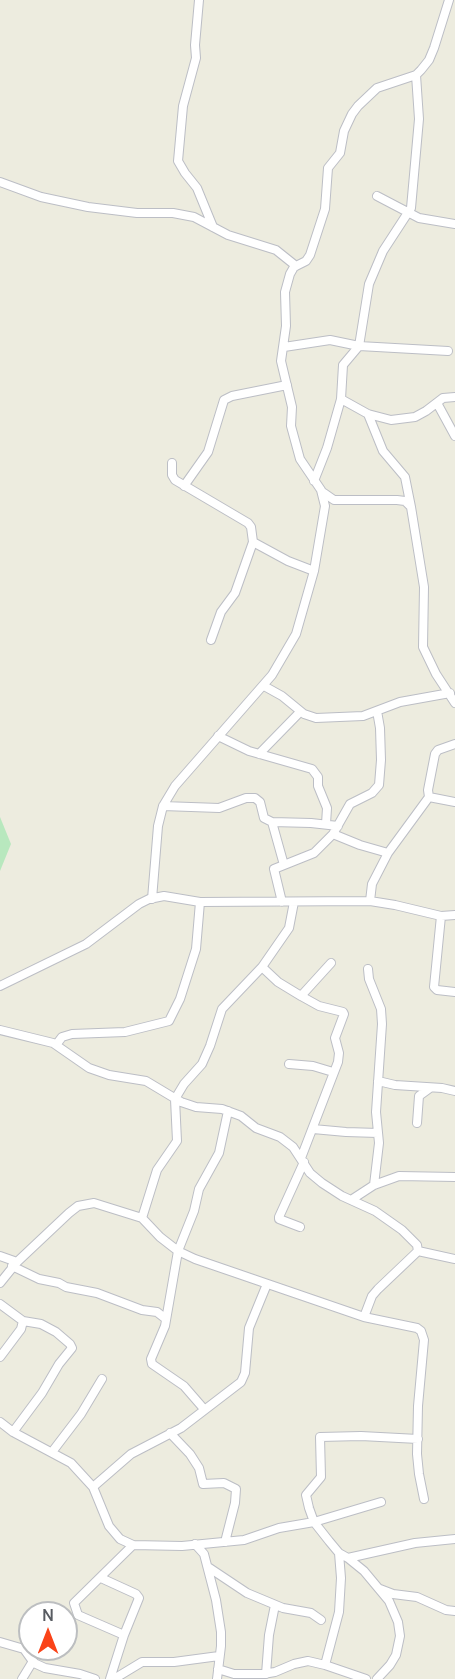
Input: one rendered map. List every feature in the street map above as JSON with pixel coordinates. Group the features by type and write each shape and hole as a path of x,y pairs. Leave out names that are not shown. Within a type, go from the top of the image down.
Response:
{"street":[{"path":"199,0 196,58 184,100 178,161 184,173 198,188 213,227"},
{"path":"411,507 405,501 397,500 334,500 321,490 300,459 291,426 292,407 281,361 286,326 285,292 290,274 310,255 325,209 328,168 339,154 344,131 355,110 370,93 381,86 416,75 429,60 451,1"},
{"path":"314,481 327,448 341,399 343,365 359,346 369,284 386,245 408,214 412,201 419,119 416,75"},
{"path":"0,182 57,201 118,212 173,213 194,217 228,235 276,250 296,266"},
{"path":"377,196 408,214 432,221 455,224"},
{"path":"284,347 330,340 359,346 448,351"},
{"path":"184,486 208,452 224,400 232,396 287,386"},
{"path":"341,399 368,414 391,420 406,419 422,414 445,398 455,398"},
{"path":"437,403 455,436"},
{"path":"368,414 383,451 405,477 424,587 423,647 436,674 455,703"},
{"path":"172,464 173,478 248,523 250,527 253,542 235,593 221,612 212,640"},
{"path":"152,899 158,826 163,806 175,786 264,686 296,634 314,571 325,506 321,490"},
{"path":"325,506 334,500"},
{"path":"253,542 288,561 314,571"},
{"path":"264,686 282,696 306,716 323,718 354,717 400,702 450,693"},
{"path":"282,902 273,870 314,853 333,834 350,804 372,793 379,785 381,760 377,711"},
{"path":"259,754 300,712"},
{"path":"218,736 239,747 313,770 318,777 318,786 327,808 326,824"},
{"path":"370,901 372,884 388,853 429,797 428,790 435,754 438,750 455,744 455,739"},
{"path":"429,797 455,802"},
{"path":"163,806 219,808 246,798 255,798 261,802 264,818 272,822 338,826"},
{"path":"272,822 284,865"},
{"path":"333,834 388,853"},
{"path":"0,986 78,949 139,904 164,896 200,902 370,901 441,916 455,915"},
{"path":"56,1045 62,1037 72,1034 125,1032 169,1021 180,999 196,949 200,902"},
{"path":"142,1218 157,1170 177,1141 175,1099 184,1084 202,1064 222,1009 262,967 287,933 294,902"},
{"path":"441,916 434,987 437,990 455,992"},
{"path":"301,996 331,963"},
{"path":"262,967 278,982 301,996 319,1006 343,1012 336,1038 339,1057 279,1217 279,1219 300,1227"},
{"path":"368,969 369,979 381,1013 382,1039 376,1112 378,1161 374,1185"},
{"path":"0,1030 56,1045 89,1068 109,1075 146,1082 175,1099 196,1107 228,1111 241,1116 256,1128 280,1137 293,1147 310,1173 322,1183 375,1211 402,1230 417,1245 418,1251"},
{"path":"289,1064 313,1066 333,1072"},
{"path":"378,1081 455,1091"},
{"path":"417,1123 419,1096 431,1087"},
{"path":"204,1409 184,1386 151,1362 166,1319 178,1251 194,1211 199,1189 219,1153 228,1111"},
{"path":"313,1129 378,1133"},
{"path":"351,1200 374,1185 405,1175 455,1177"},
{"path":"0,1283 15,1264 69,1213 84,1204 102,1204 142,1218 160,1237 178,1251 195,1259 364,1317 422,1331 424,1340 419,1376 418,1439 419,1474 424,1499"},
{"path":"418,1251 455,1258"},
{"path":"364,1317 372,1296 418,1251"},
{"path":"0,1256 39,1279 97,1293 136,1308 157,1312 166,1319"},
{"path":"93,1487 131,1454 181,1428 236,1387 243,1379 249,1328 267,1284"},
{"path":"0,1304 23,1321 40,1324 56,1332 72,1348 13,1432"},
{"path":"0,1357 21,1329 23,1321"},
{"path":"52,1452 81,1414 102,1379"},
{"path":"0,1422 13,1432 71,1463 93,1487 109,1526 120,1539 132,1545 182,1546 244,1540 279,1528 314,1522 381,1502"},
{"path":"170,1433 190,1454 199,1468 203,1484 224,1483 236,1489 235,1503 225,1542"},
{"path":"377,1679 393,1662 400,1636 394,1608 364,1571 339,1553 314,1522 306,1495 321,1477 319,1437 418,1439"},
{"path":"348,1558 414,1543 455,1539"},
{"path":"195,1544 203,1552 216,1600 221,1632 217,1679"},
{"path":"124,1635 88,1621 76,1613 75,1601 101,1578 132,1545"},
{"path":"325,1665 339,1612 342,1578 339,1553"},
{"path":"207,1567 247,1593 275,1605 311,1613 321,1620"},
{"path":"101,1578 139,1597 124,1635 112,1679"},
{"path":"380,1589 393,1594 417,1597 441,1608 455,1611"},
{"path":"266,1674 269,1635 275,1605"},
{"path":"0,1642 18,1647"},
{"path":"112,1679 142,1662 174,1662 219,1656"},
{"path":"22,1679 33,1661 45,1668 95,1679"},
{"path":"218,1669 234,1674 266,1674 302,1661 325,1665 366,1679"}],"green space":[{"path":"0,817 11,844 0,871"}]}
